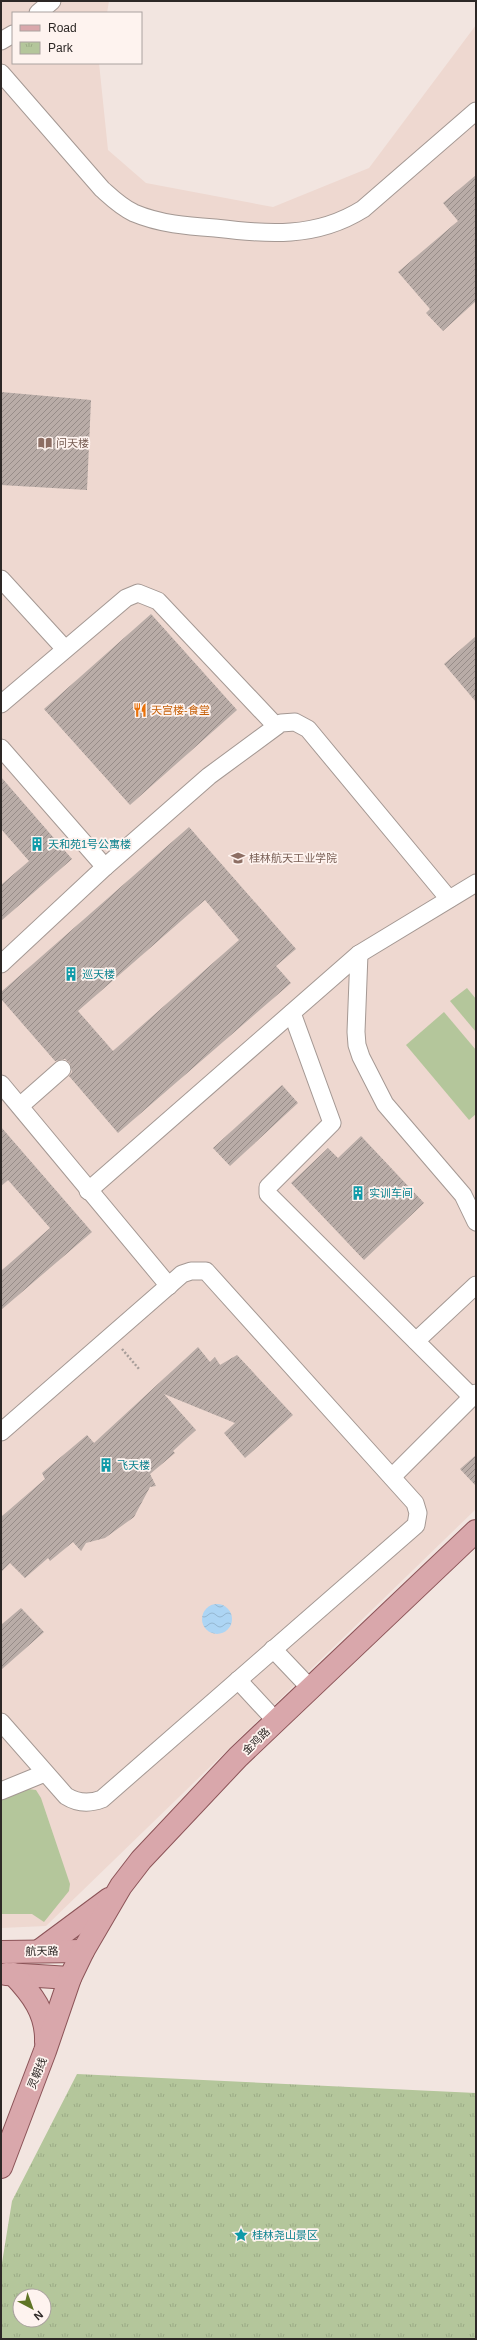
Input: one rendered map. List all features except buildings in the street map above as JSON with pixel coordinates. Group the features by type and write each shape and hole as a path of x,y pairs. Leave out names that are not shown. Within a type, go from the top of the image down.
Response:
{"main road":[{"name":"金鸡路","path":"70,1978 83,1951 115,1895 147,1855 238,1757 476,1531"},
{"path":"39,1951 115,1895"},
{"name":"航天路","path":"1,1952 83,1951"},
{"path":"7,1974 70,1978"},
{"path":"7,1974 32,1995 40,2010 44,2023 46,2051"},
{"name":"灵朝线","path":"1,2167 46,2051 70,1978"}],"lane":[{"path":"39,12 52,1"},
{"path":"1,41 12,35"},
{"path":"1,73 102,189 120,205 152,219 176,225 271,234 316,228 351,216 363,209 476,111"},
{"path":"1,579 65,649"},
{"path":"1,704 126,598 133,594 143,593 158,601 276,726"},
{"path":"1,964 105,867 209,776 281,723 295,722 308,729 449,899"},
{"path":"2,752 105,867"},
{"path":"88,1191 359,954 476,883"},
{"path":"359,954 356,1032 357,1045 361,1057 385,1104 463,1195 476,1222"},
{"path":"292,1012 332,1123 268,1187 268,1194 416,1341 474,1395 392,1477"},
{"path":"20,1106 62,1069"},
{"path":"1,1084 88,1191 169,1286"},
{"path":"1,1432 182,1274 191,1271 206,1271 418,1507 416,1524 273,1649 252,1660 238,1680 102,1799 86,1802 72,1800 66,1796 1,1722"},
{"path":"416,1341 476,1284"},
{"path":"273,1649 311,1689"},
{"path":"238,1680 276,1721"},
{"path":"1,1791 45,1773"}],"path":[{"path":"111,1336 139,1369"}],"shaded area":[{"name":"桂林航天工业学院","path":"1,1 109,1 107,12 12,12 12,64 99,64 108,150 146,183 273,207 369,168 476,25 476,1509 46,1926 1,1928"}],"green space":[{"path":"467,988 476,999 476,1032 450,1001"},
{"path":"444,1012 476,1050 476,1114 469,1120 406,1045"},
{"path":"28,1789 36,1790 41,1798 70,1884 69,1891 44,1922 32,1914 1,1914 1,1800"},
{"name":"桂林尧山景区","path":"77,2074 476,2093 476,2339 1,2339 1,2269 12,2201"}],"water":[{"path":"217,1604 227,1609 232,1619 227,1629 217,1634 207,1629 202,1619 207,1609"}],"place":[{"name":"问天楼","path":"45,443"},
{"name":"天宫楼-食堂","path":"140,710"},
{"name":"天和苑1号公寓楼","path":"37,844"},
{"name":"桂林航天工业学院","path":"238,858"},
{"name":"巡天楼","path":"71,974"},
{"name":"实训车间","path":"358,1193"},
{"name":"飞天楼","path":"106,1465"},
{"name":"桂林尧山景区","path":"241,2235"}]}
